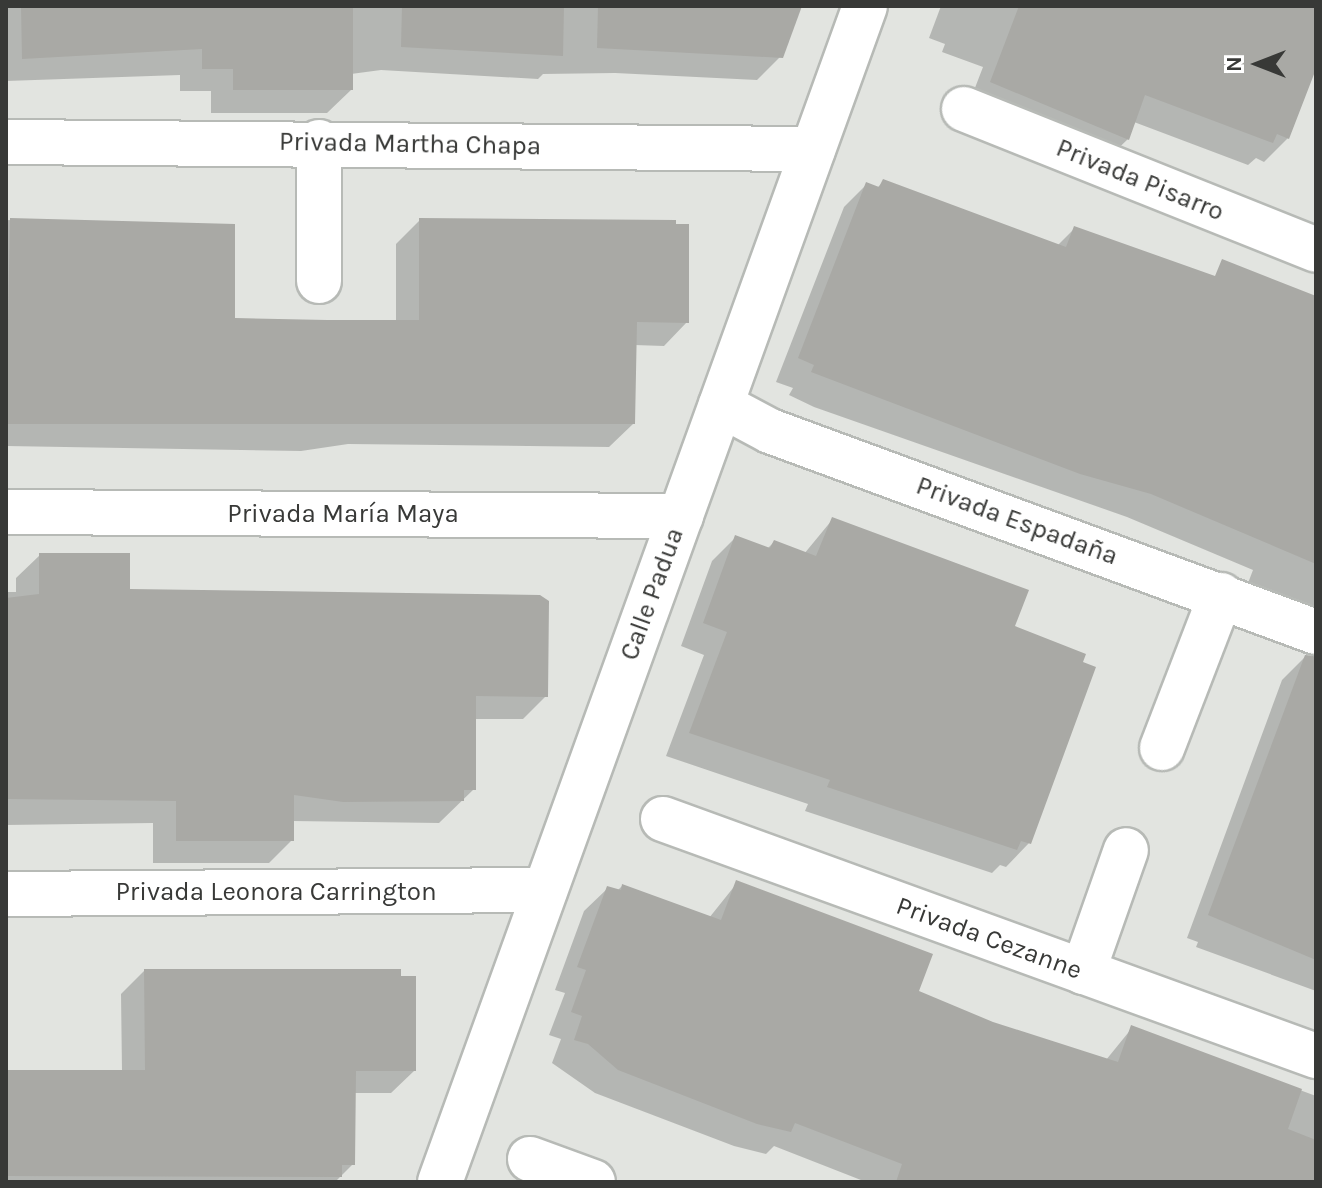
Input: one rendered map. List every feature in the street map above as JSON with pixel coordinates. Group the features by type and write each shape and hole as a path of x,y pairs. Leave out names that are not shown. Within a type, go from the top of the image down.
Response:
{"street":[{"name":"Calle Padua","path":"440,1182 865,6"},
{"name":"Privada Pisarro","path":"964,109 1316,250"},
{"name":"Privada Martha Chapa","path":"6,142 319,142 813,149"},
{"path":"319,142 319,281"},
{"name":"Privada Espadaña","path":"721,405 770,431 1316,632"},
{"name":"Privada María Maya","path":"6,512 681,516"},
{"path":"1162,748 1221,595"},
{"name":"Privada Cezanne","path":"663,819 1316,1056"},
{"path":"1083,972 1126,850"},
{"name":"Privada Leonora Carrington","path":"6,894 545,890"},
{"path":"530,1159 593,1182"}],"building":[{"path":"21,6 353,6 353,90 233,90 233,69 202,69 202,49 22,59"},
{"path":"402,6 564,6 563,56 401,47"},
{"path":"598,6 802,6 783,58 597,48"},
{"path":"1019,6 1316,6 1316,69 1289,139 1277,134 1273,143 1145,95 1129,140 990,82"},
{"path":"883,179 1066,247 1074,226 1215,276 1222,259 1316,296 1316,564 1151,494 1080,474 811,372 814,365 798,358 866,182 879,187"},
{"path":"10,218 235,224 235,318 327,320 419,320 419,218 676,220 676,224 689,224 689,323 637,322 635,424 6,424"},
{"path":"832,517 1029,590 1015,626 1086,654 1083,662 1096,667 1031,844 1021,841 1017,850 827,787 830,780 689,733 727,632 703,623 735,535 770,548 774,540 816,556"},
{"path":"39,553 130,553 130,589 540,595 549,601 548,697 476,696 476,790 464,790 464,801 343,802 294,795 294,841 176,841 176,801 8,799 6,598 39,594"},
{"path":"1305,655 1316,656 1316,960 1208,915"},
{"path":"736,880 933,954 919,991 993,1022 1118,1062 1131,1025 1302,1089 1288,1129 1316,1140 1316,1182 896,1182 902,1164 795,1123 791,1132 757,1124 618,1070 588,1044 574,1040 582,1016 571,1012 586,970 577,967 607,886 621,890 622,884 721,920"},
{"path":"144,969 401,969 401,976 416,976 416,1071 356,1071 355,1165 342,1165 342,1177 6,1176 6,1070 145,1070"}]}
